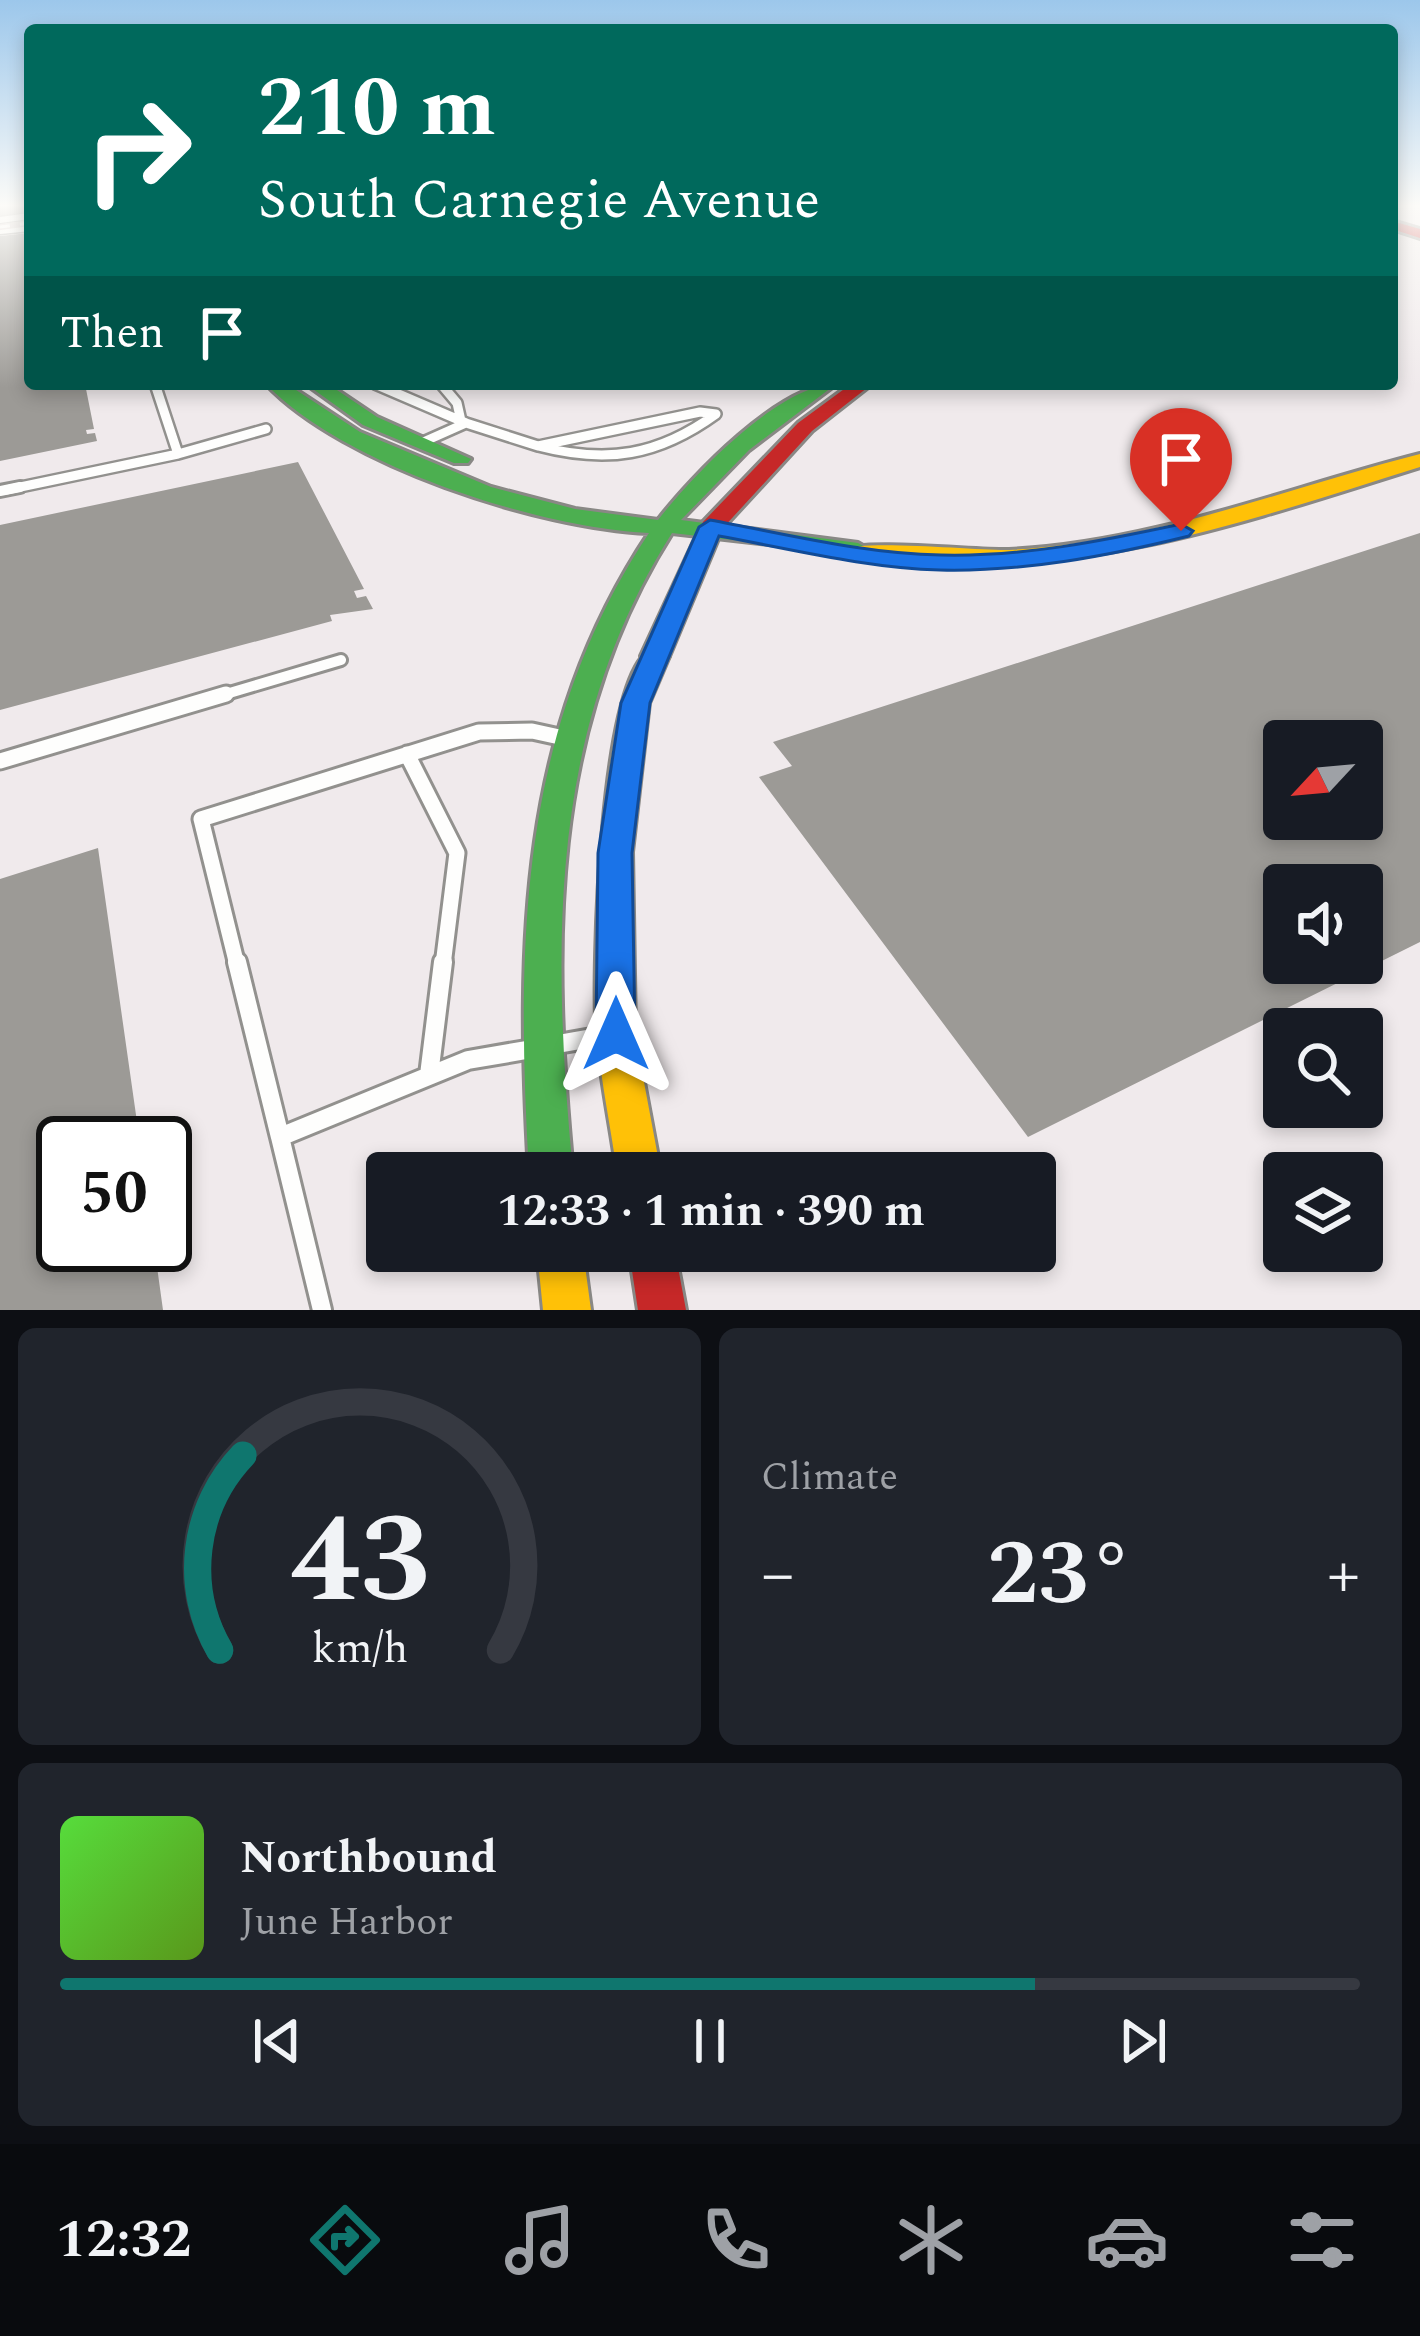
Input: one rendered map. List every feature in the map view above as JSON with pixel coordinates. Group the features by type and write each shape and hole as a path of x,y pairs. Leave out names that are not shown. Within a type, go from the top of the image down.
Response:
{"main road":[{"path":"283,390 343,433 406,462 552,508 670,520 903,560 1017,560 1128,545 1420,460"},
{"path":"324,390 370,421 421,443 670,520"},
{"path":"550,1152 541,932 551,839 577,712 610,624 670,520 757,435 819,390"},
{"path":"636,1152 616,1034 615,853 635,703 710,527 805,427 854,390"},
{"path":"562,1272 567,1310"},
{"path":"656,1272 662,1310"}],"lane":[{"path":"156,390 178,454"},
{"path":"388,390 464,422 536,447 587,461 685,441 716,414 700,412 536,447"},
{"path":"446,390 464,422"},
{"path":"421,443 464,422"},
{"path":"0,491 178,454 266,429"},
{"path":"0,761 341,660"},
{"path":"322,1310 202,819 407,754 506,729 571,740"},
{"path":"407,754 457,853 429,1076"},
{"path":"280,1137 468,1060 616,1034"}],"shaded area":[{"path":"0,265 24,265 24,390 1398,390 1398,265 1420,265 1420,1310 0,1310"}],"building":[{"path":"0,265 24,265 24,390 86,390 94,429 86,430 95,433 97,441 0,461"},
{"path":"298,462 364,589 354,591 357,598 366,596 373,609 330,615 332,621 0,710 0,525"},
{"path":"1420,533 1420,942 1383,960 1383,864 1263,864 1263,984 1336,984 1287,1008 1263,1008 1263,1020 1028,1137 759,777 792,766 773,742"},
{"path":"98,848 136,1116 36,1116 36,1272 158,1272 163,1310 0,1310 0,879"}],"traffic: fast":[{"path":"283,390 352,436 394,457 529,505 621,524 709,528 858,550"},
{"path":"324,390 370,421 461,459"},
{"path":"549,1152 542,1008 551,834 566,748 590,667 623,590 668,521 742,446 818,390"}],"traffic: slow":[{"path":"858,550 936,557 1077,551 1211,524 1420,460"},
{"path":"636,1152 616,1034 615,852 635,703 655,656"},
{"path":"562,1272 567,1310"}],"traffic: jam":[{"path":"655,656 711,527 805,427 855,390"},
{"path":"656,1272 662,1310"}],"route":[{"path":"616,1034 615,853 635,703 710,527 865,555 941,562 1071,555 1181,531"}]}
